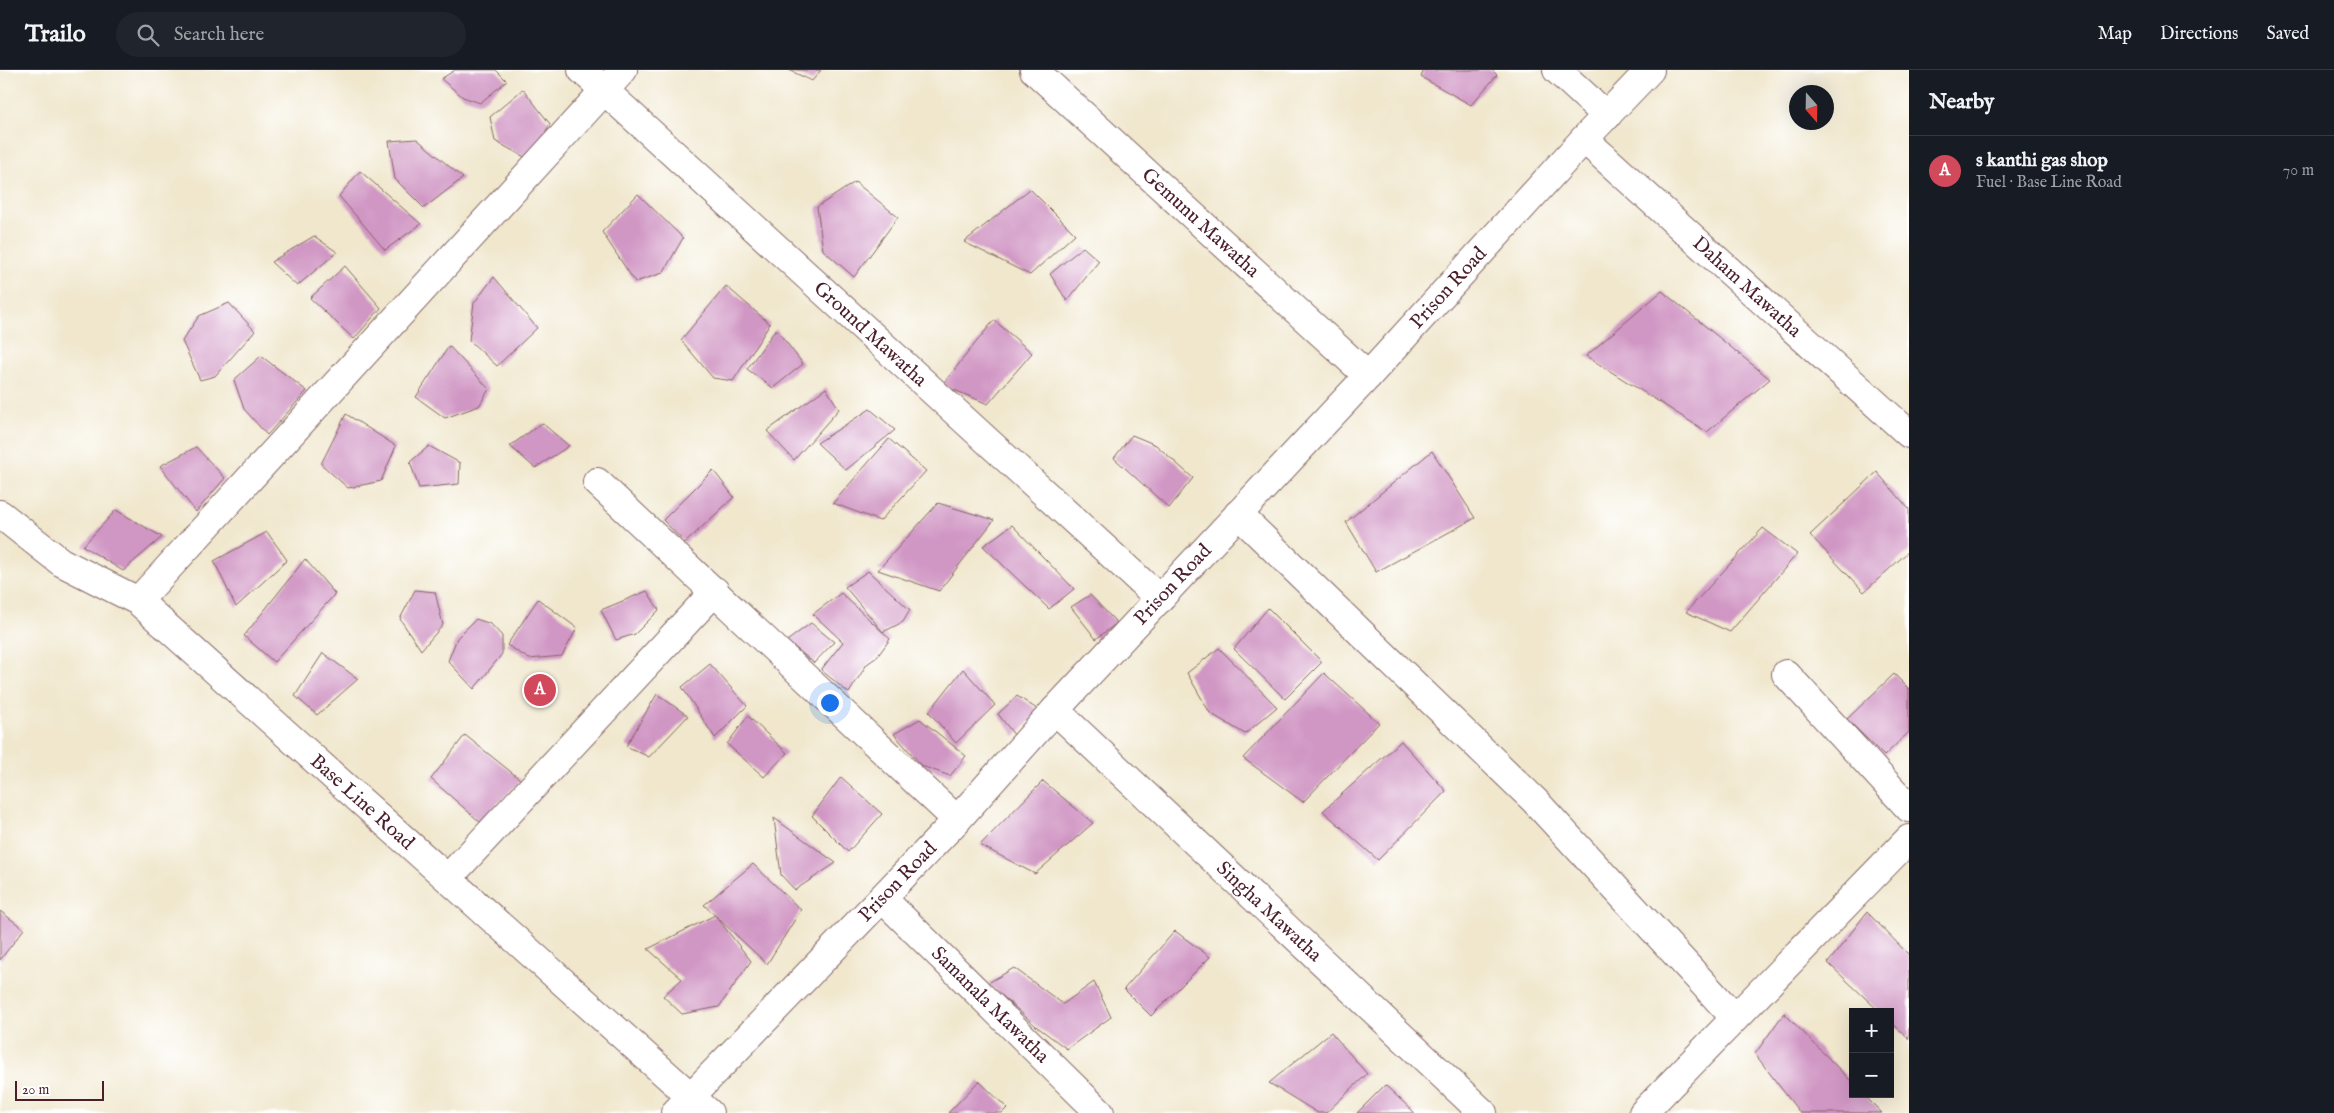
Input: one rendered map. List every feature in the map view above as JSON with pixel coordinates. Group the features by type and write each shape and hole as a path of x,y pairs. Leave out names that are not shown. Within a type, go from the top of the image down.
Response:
{"street":[{"name":"Ground Mawatha","path":"582,70 1160,599"},
{"path":"138,601 624,70"},
{"name":"Gemunu Mawatha","path":"1034,70 1368,376"},
{"path":"1557,70 1607,116"},
{"name":"Prison Road","path":"691,1107 882,898 957,820 1055,710 1368,376 1584,139 1650,70"},
{"name":"Daham Mawatha","path":"1584,139 1909,434"},
{"path":"597,482 957,820"},
{"name":"Base Line Road","path":"0,514 61,562 138,601 448,878 691,1107"},
{"path":"1238,514 1534,801 1735,1018"},
{"path":"448,878 715,591"},
{"path":"1786,674 1909,808"},
{"name":"Singha Mawatha","path":"1055,710 1483,1113"},
{"path":"1643,1113 1909,839"},
{"name":"Samanala Mawatha","path":"882,898 1100,1113"}],"building":[{"path":"455,70 496,70 507,81 480,103 463,97 441,79"},
{"path":"789,70 821,70 812,81"},
{"path":"1424,70 1492,70 1497,75 1471,105 1421,77"},
{"path":"523,89 550,124 530,160 495,141 490,117"},
{"path":"417,139 463,178 424,208 395,179 389,141"},
{"path":"360,171 421,224 385,250 339,196"},
{"path":"855,182 898,217 854,277 823,250 817,207"},
{"path":"1030,189 1075,234 1030,275 964,242"},
{"path":"638,194 683,238 663,273 635,282 602,232"},
{"path":"314,236 337,252 297,286 271,262"},
{"path":"1083,247 1099,261 1067,301 1050,274"},
{"path":"345,266 381,308 354,339 310,298"},
{"path":"494,277 537,328 497,366 469,340 474,303"},
{"path":"726,286 770,324 733,381 713,378 681,340"},
{"path":"1662,291 1770,379 1707,432 1586,356"},
{"path":"229,303 255,331 215,376 200,380 182,341 199,316"},
{"path":"994,320 1032,353 988,404 942,385"},
{"path":"776,329 803,364 773,388 747,369"},
{"path":"449,346 489,389 479,406 445,418 416,397"},
{"path":"261,356 307,391 267,435 244,409 234,380"},
{"path":"826,388 839,409 794,460 767,431"},
{"path":"870,409 895,430 846,470 817,443"},
{"path":"346,414 396,446 381,481 348,488 321,464"},
{"path":"542,423 569,446 535,468 510,446"},
{"path":"1132,435 1156,445 1193,478 1169,508 1114,458"},
{"path":"889,439 926,471 880,521 833,503"},
{"path":"429,446 460,463 459,484 419,488 410,462"},
{"path":"196,447 225,478 196,512 160,466"},
{"path":"1432,451 1475,518 1376,572 1346,522"},
{"path":"713,470 734,497 685,543 663,520"},
{"path":"1877,472 1909,509 1909,551 1864,592 1810,535"},
{"path":"938,503 994,520 939,591 878,570"},
{"path":"116,510 162,537 123,571 83,546"},
{"path":"1012,525 1074,589 1049,609 983,546"},
{"path":"1763,528 1797,554 1730,632 1686,612"},
{"path":"267,532 287,560 236,607 214,561"},
{"path":"305,559 335,594 274,662 244,636"},
{"path":"868,571 910,610 903,622 883,632 845,587"},
{"path":"415,590 435,592 443,625 421,650 400,619"},
{"path":"647,591 659,610 635,634 616,640 601,610"},
{"path":"841,593 890,639 877,657 867,664 849,693 821,670 843,642 813,614"},
{"path":"1090,595 1117,623 1096,639 1071,607"},
{"path":"538,599 577,628 562,656 529,659 507,645"},
{"path":"1268,608 1322,662 1285,699 1234,649"},
{"path":"476,619 491,624 502,636 502,654 474,689 448,661 457,638"},
{"path":"811,623 834,642 814,663 787,641"},
{"path":"1219,648 1277,707 1245,734 1210,713 1187,673"},
{"path":"323,653 358,679 317,715 295,696"},
{"path":"710,664 747,706 715,738 682,687"},
{"path":"963,669 995,705 956,743 929,712"},
{"path":"1324,673 1379,723 1303,802 1243,758"},
{"path":"1894,674 1909,689 1909,732 1884,756 1847,719"},
{"path":"657,694 688,716 649,757 626,746"},
{"path":"1017,696 1040,711 1015,736 998,714"},
{"path":"748,716 787,753 764,777 727,744"},
{"path":"920,719 966,756 950,776 922,766 894,734"},
{"path":"465,735 521,780 480,822 431,779"},
{"path":"1401,741 1446,791 1378,860 1323,811"},
{"path":"841,777 882,814 848,852 812,816"},
{"path":"1043,781 1093,823 1035,874 980,845"},
{"path":"774,818 836,863 795,890 781,875"},
{"path":"753,864 801,910 767,964 704,905"},
{"path":"0,911 24,929 0,960"},
{"path":"1867,912 1909,955 1909,1039 1894,1025 1894,1008 1876,1008 1828,963"},
{"path":"715,915 751,961 719,1007 682,1014 663,996 682,979 648,949"},
{"path":"1175,931 1210,957 1151,1016 1124,989"},
{"path":"1014,968 1063,1004 1094,982 1111,1017 1067,1049 1036,1026 988,983"},
{"path":"1784,1013 1849,1079 1849,1098 1867,1098 1882,1113 1800,1113 1755,1054"},
{"path":"1331,1032 1367,1074 1326,1113 1318,1113 1269,1083"},
{"path":"979,1081 1007,1108 1002,1113 948,1113"},
{"path":"1385,1085 1415,1113 1357,1113"}],"place":[{"name":"s kanthi gas shop","path":"540,690"}]}
